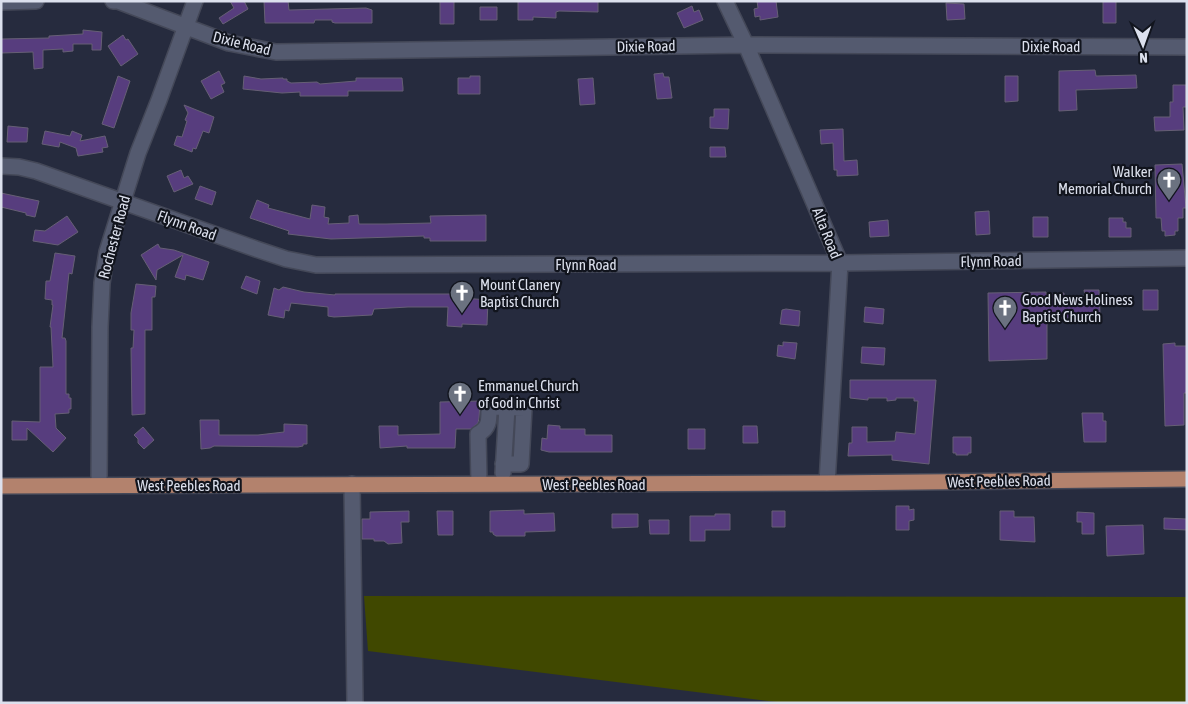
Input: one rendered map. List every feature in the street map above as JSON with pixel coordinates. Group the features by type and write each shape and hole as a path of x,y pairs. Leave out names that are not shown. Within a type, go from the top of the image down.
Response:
{"main road":[{"name":"West Peebles Road","path":"1,486 827,483 1187,479"}],"street":[{"path":"1,2 36,1"},
{"name":"Dixie Road","path":"113,1 118,1 229,43 276,52 746,45 1187,47"},
{"name":"Rochester Road","path":"99,485 102,283 107,252 138,153 195,1"},
{"name":"Alta Road","path":"725,1 746,45 840,263 827,483"},
{"name":"Flynn Road","path":"1,166 19,167 36,171 256,249 286,259 316,265 840,263 1187,258"},
{"path":"479,484 478,434 485,430 488,424 489,407 524,408 522,464 502,464 503,484"},
{"path":"352,484 355,703"}],"green space":[{"path":"364,596 1187,597 1187,703 785,703 368,651"}],"building":[{"path":"230,1 244,1 248,9 223,24 219,18 234,8"},
{"path":"264,1 288,1 289,10 366,8 372,10 372,23 335,23 332,20 315,20 314,23 265,23"},
{"path":"440,1 454,1 454,24 440,24"},
{"path":"518,1 598,1 598,12 559,11 556,12 556,18 533,17 533,20 518,20"},
{"path":"757,1 776,1 778,17 760,20 760,16 755,17 754,9 758,8"},
{"path":"1103,1 1116,1 1116,23 1103,23"},
{"path":"946,3 964,4 965,19 947,20"},
{"path":"692,6 694,12 699,10 703,20 684,28 677,13"},
{"path":"480,7 497,7 497,20 480,20"},
{"path":"83,30 102,32 101,50 92,50 92,44 73,44 73,51 63,52 63,49 43,50 43,68 34,69 33,52 1,53 1,39 49,38 49,36 83,34"},
{"path":"123,35 138,54 121,66 108,46"},
{"path":"1095,70 1096,76 1136,75 1137,88 1076,90 1077,110 1059,111 1059,71"},
{"path":"219,71 225,83 221,85 224,92 211,99 201,81"},
{"path":"663,73 664,77 669,77 672,98 657,99 654,74"},
{"path":"118,76 130,81 114,128 102,124"},
{"path":"244,76 261,79 283,78 291,83 317,82 320,84 356,81 356,78 402,78 403,91 348,91 348,96 300,96 300,92 282,93 243,89"},
{"path":"470,76 480,76 480,94 458,94 458,78 470,78"},
{"path":"1005,76 1018,76 1018,101 1005,102"},
{"path":"593,78 595,104 580,105 578,79"},
{"path":"1173,85 1186,85 1186,107 1183,107 1184,130 1155,131 1154,117 1170,117 1170,102 1173,102"},
{"path":"184,105 214,117 209,133 203,131 196,149 193,148 192,152 174,145 177,136 182,137 187,121 185,120 188,113"},
{"path":"714,109 729,109 728,129 710,128 710,117 714,117"},
{"path":"8,126 28,128 27,142 7,142"},
{"path":"843,129 844,161 857,160 858,175 837,176 837,170 834,170 833,143 821,144 820,130"},
{"path":"45,131 70,136 72,131 82,135 80,141 105,136 108,147 102,148 103,152 78,156 76,148 60,142 59,147 42,144"},
{"path":"710,147 725,147 726,157 710,157"},
{"name":"Walker Memorial Church","path":"1182,164 1186,208 1183,208 1183,218 1178,218 1178,231 1175,231 1175,235 1165,236 1165,231 1162,231 1161,218 1156,218 1155,165"},
{"path":"181,170 184,178 188,176 193,184 174,192 167,176"},
{"path":"200,186 216,192 212,205 195,199"},
{"path":"1,193 39,201 35,217 1,207"},
{"path":"257,200 269,205 268,208 310,219 312,205 325,207 324,217 329,218 328,224 349,223 349,216 358,215 359,224 386,224 431,223 430,216 486,215 486,241 430,241 430,238 424,238 424,236 331,239 288,234 289,231 250,218"},
{"path":"989,211 990,234 976,235 975,212"},
{"path":"67,216 78,232 58,245 33,241 35,230 45,231"},
{"path":"1033,217 1048,217 1048,237 1033,237"},
{"path":"1109,218 1123,218 1123,222 1126,222 1126,228 1131,228 1131,237 1109,237"},
{"path":"888,220 889,236 870,237 869,222"},
{"path":"158,244 160,248 174,250 209,262 203,280 186,275 185,280 175,277 183,255 157,270 156,280 141,255"},
{"path":"55,253 75,256 72,274 69,273 62,338 65,338 66,341 66,394 69,394 69,398 71,398 71,409 69,409 69,413 55,414 56,428 66,438 53,452 27,428 27,440 12,440 12,421 40,422 40,367 53,367 50,327 53,305 52,300 45,299 46,281 50,281"},
{"path":"246,276 260,281 257,294 241,288"},
{"path":"136,284 156,286 155,297 152,297 152,330 145,330 145,414 132,415 131,348 133,348 134,330 131,330 131,313"},
{"path":"283,287 304,292 335,295 463,295 463,298 488,300 487,325 462,324 462,327 447,326 448,307 374,309 372,315 334,317 328,316 328,307 291,303 289,311 285,310 284,318 268,315 274,288 279,290"},
{"path":"1084,290 1099,290 1100,314 1076,315 1076,318 1047,318 1047,359 989,361 988,293 1046,292 1046,294 1064,293 1064,297 1085,296"},
{"path":"1143,290 1158,290 1158,310 1143,310"},
{"path":"865,307 884,309 883,324 864,322"},
{"path":"782,310 800,311 799,326 780,324"},
{"path":"783,342 797,343 795,359 777,356 778,345 783,346"},
{"path":"1175,343 1175,346 1187,346 1187,393 1184,393 1184,425 1165,426 1163,344"},
{"path":"862,347 885,348 884,365 861,363"},
{"path":"850,380 936,380 929,464 892,460 892,455 848,456 849,443 852,443 852,427 867,427 867,442 895,441 896,432 915,434 918,401 914,401 914,398 896,398 896,400 887,401 887,398 868,398 868,400 850,398"},
{"path":"480,401 478,423 471,429 456,429 455,448 407,448 407,446 380,448 379,426 398,426 398,435 440,434 440,402"},
{"path":"1082,413 1103,413 1103,421 1106,421 1106,442 1084,442"},
{"path":"200,420 219,420 219,435 258,435 284,432 284,424 307,425 307,444 298,447 214,446 201,449"},
{"path":"548,425 560,426 560,429 585,429 585,435 612,435 612,452 549,452 541,450 542,438 547,439"},
{"path":"743,426 757,426 758,443 743,443"},
{"path":"143,427 154,440 144,449 134,435"},
{"path":"688,429 705,429 705,449 688,449"},
{"path":"953,437 971,437 971,453 968,453 968,455 956,455 956,453 953,453"},
{"path":"896,506 909,506 909,510 914,509 914,520 909,521 909,530 896,530"},
{"path":"524,510 524,514 554,513 555,531 525,532 525,536 496,536 493,532 490,532 490,511"},
{"path":"409,511 409,522 401,522 402,543 388,544 384,541 374,541 374,539 362,539 362,519 370,519 370,512"},
{"path":"437,511 453,511 453,535 438,535"},
{"path":"772,511 785,511 785,527 772,527"},
{"path":"1000,511 1014,511 1014,517 1034,517 1035,542 1000,540"},
{"path":"1077,512 1094,513 1094,534 1082,534 1082,522 1077,522"},
{"path":"612,514 638,514 638,527 612,528"},
{"path":"715,514 730,514 730,530 705,530 705,541 690,541 690,516 715,516"},
{"path":"1164,518 1187,519 1187,530 1164,529"},
{"path":"649,520 669,520 669,534 650,534"},
{"path":"1143,525 1144,554 1107,556 1106,526"}],"place":[{"name":"Walker Memorial Church","path":"1169,201"},
{"name":"Mount Clanery Baptist Church","path":"462,314"},
{"name":"Good News Holiness Baptist Church","path":"1005,329"},
{"name":"Emmanuel Church of God in Christ","path":"460,415"}]}
